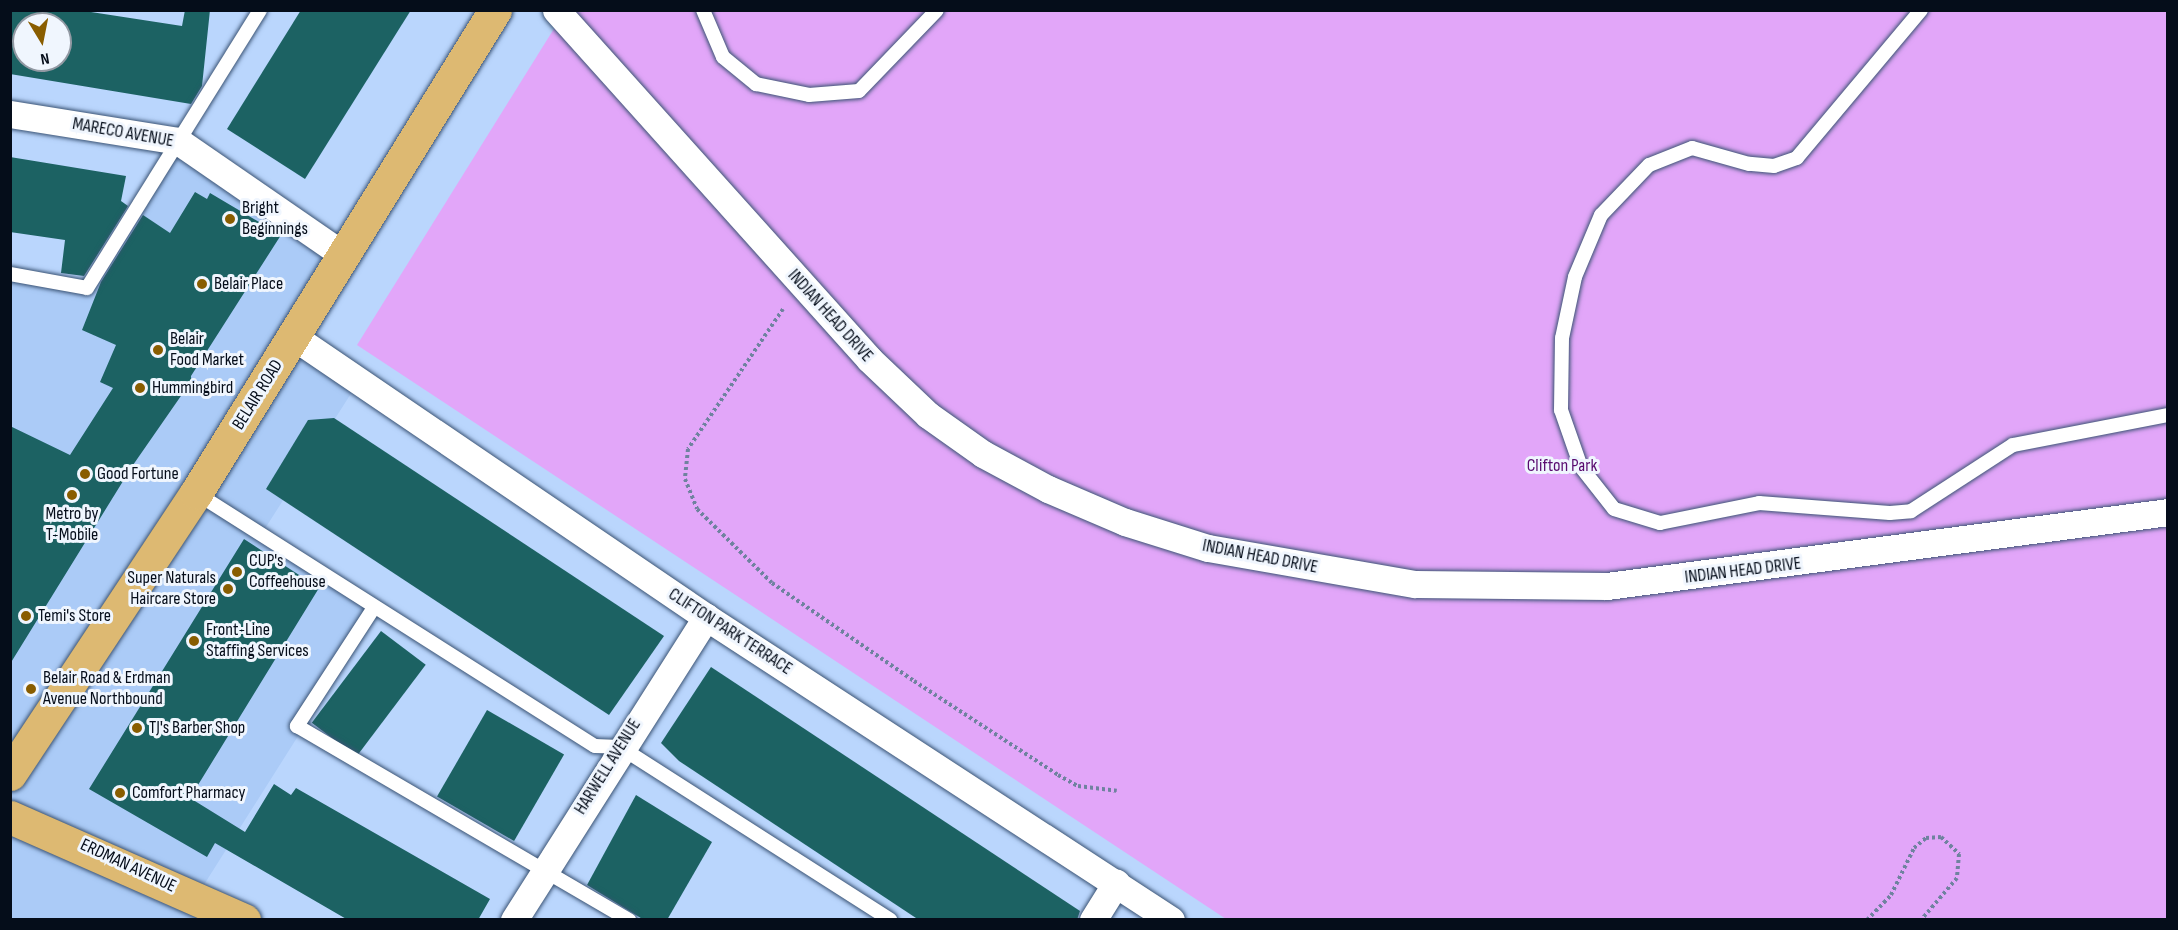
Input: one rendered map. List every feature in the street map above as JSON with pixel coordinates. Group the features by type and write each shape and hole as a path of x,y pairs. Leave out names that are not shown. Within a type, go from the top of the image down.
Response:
{"main road":[{"name":"BELAIR ROAD","path":"10,774 196,493 345,256 495,10"},
{"name":"ERDMAN AVENUE","path":"10,817 244,920"}],"street":[{"name":"INDIAN HEAD DRIVE","path":"556,10 869,360 928,415 983,454 1125,522 1208,548 1300,566 1414,584 1607,586 2168,512"},
{"name":"MARECO AVENUE","path":"10,114 178,141 345,256"},
{"name":"CLIFTON PARK TERRACE","path":"294,337 706,616 1171,920"},
{"name":"HARWELL AVENUE","path":"514,920 620,747 706,616"},
{"path":"1093,920 1116,883"}],"lane":[{"path":"10,274 87,288 260,10"},
{"path":"703,10 723,57 756,84 809,95 859,92 938,10"},
{"path":"1921,10 1797,158 1758,165 1692,148 1649,165 1601,215 1575,277 1562,338 1561,410 1581,467 1614,509 1660,523 1760,503 1890,513 1911,511 2013,446 2168,415"},
{"path":"196,493 373,609 595,746 620,747 890,920"},
{"path":"373,609 297,726 629,920"}],"path":[{"path":"801,284 688,449 685,479 697,509 772,583 914,681 1078,786 1117,791"},
{"path":"1868,920 1891,895 1914,848 1926,838 1941,837 1959,854 1957,878 1920,920"}],"shaded area":[{"path":"178,141 358,250 294,337 359,381 259,538 376,613 193,902 225,919 11,919 10,273 83,285"}],"green space":[{"name":"Clifton Park","path":"565,11 2167,11 2167,919 1226,919 357,345"}],"building":[{"path":"10,10 78,10 182,26 185,10 210,10 202,86 191,104 10,74"},
{"path":"301,10 411,10 305,179 227,129"},
{"path":"10,157 126,176 121,201 128,206 84,276 61,273 65,240 10,232"},
{"path":"195,192 207,199 210,193 281,235 191,376 192,391 183,393 133,465 10,664 10,426 70,455 113,388 100,382 116,345 82,330 101,282 143,215 170,233"},
{"path":"334,418 664,636 609,715 266,489 308,420"},
{"path":"244,539 319,588 190,798 245,832 274,784 291,795 296,788 490,899 478,920 348,920 215,843 207,857 89,789"},
{"path":"381,631 426,665 357,757 312,723"},
{"path":"711,667 1080,911 1077,920 919,920 679,761 661,743"},
{"path":"487,710 564,754 514,841 437,797"},
{"path":"636,795 712,842 667,920 644,920 587,885"}],"place":[{"name":"Bright Beginnings","path":"230,219"},
{"name":"Belair Place","path":"202,284"},
{"name":"Belair Food Market","path":"158,350"},
{"name":"Hummingbird","path":"140,388"},
{"name":"Good Fortune","path":"85,474"},
{"name":"Metro by T-Mobile","path":"72,495"},
{"name":"CUP's Coffeehouse","path":"237,572"},
{"name":"Super Naturals Haircare Store","path":"228,589"},
{"name":"Temi's Store","path":"26,616"},
{"name":"Front-Line Staffing Services","path":"194,641"},
{"name":"Belair Road & Erdman Avenue Northbound","path":"31,689"},
{"name":"TJ's Barber Shop","path":"137,728"},
{"name":"Comfort Pharmacy","path":"120,793"}]}
